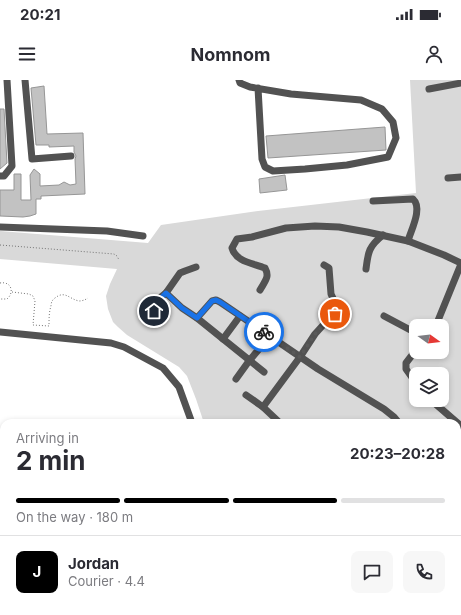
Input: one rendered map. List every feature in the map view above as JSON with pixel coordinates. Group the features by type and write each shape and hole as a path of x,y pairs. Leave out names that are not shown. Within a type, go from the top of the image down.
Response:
{"lane":[{"path":"0,176 4,176 12,166 7,80"},
{"path":"25,80 32,159 71,156"},
{"path":"239,80 240,83 250,87 258,88 291,94 361,100 382,109 393,122 396,138 388,156 347,165 273,171 265,167 262,159 258,88"},
{"path":"429,89 461,83"},
{"path":"448,178 461,177"},
{"path":"373,201 413,199 415,201 418,209 408,241"},
{"path":"260,290 268,277 267,272 264,268 250,264 236,256 232,248 237,239 252,237 286,228 315,226 367,232 408,241 444,255 461,264 439,319"},
{"path":"0,227 107,231 143,236"},
{"path":"366,269 368,255 373,242 382,235"},
{"path":"263,407 315,334 338,310 331,294 328,268 324,265"},
{"path":"154,311 161,297 166,293 180,273 196,267"},
{"path":"166,293 182,308 197,318 264,372"},
{"path":"197,318 212,301 216,300 220,302 318,369 384,409 396,419"},
{"path":"223,339 240,316"},
{"path":"384,316 409,329"},
{"path":"0,332 111,343 124,347 164,368 179,387 191,419"},
{"path":"236,379 270,336"},
{"path":"409,359 406,363 406,369 409,373"},
{"path":"246,394 276,419"},
{"path":"439,407 453,419"}],"path":[{"path":"0,244 114,254 120,260"},
{"path":"0,283 4,282 9,284 12,292"},
{"path":"12,292 29,294 33,296 35,301 33,325 49,326 50,307 53,300 61,294 79,301 88,298"},
{"path":"0,299 6,299 12,292"}],"shaded area":[{"path":"410,80 461,80 461,419 203,419 187,376 179,367 127,335 113,322 108,309 106,296 117,269 0,259 0,231 148,243 161,225 258,211 416,193"}],"building":[{"path":"44,86 47,134 83,133 85,194 41,196 41,199 36,199 36,214 23,217 0,216 0,190 14,190 14,174 21,174 21,200 31,200 30,175 34,169 40,174 40,186 59,185 64,182 70,185 76,184 76,156 74,146 49,147 49,145 36,145 31,88"},
{"path":"0,109 4,109 7,163 0,169"},
{"path":"385,127 386,150 268,158 266,136"},
{"path":"285,175 287,190 260,193 259,179"}],"way so far":[{"path":"264,332 300,357 315,334 335,314"}],"route":[{"path":"154,311 161,297 166,293 182,308 197,318 212,301 216,300 264,332"}]}
